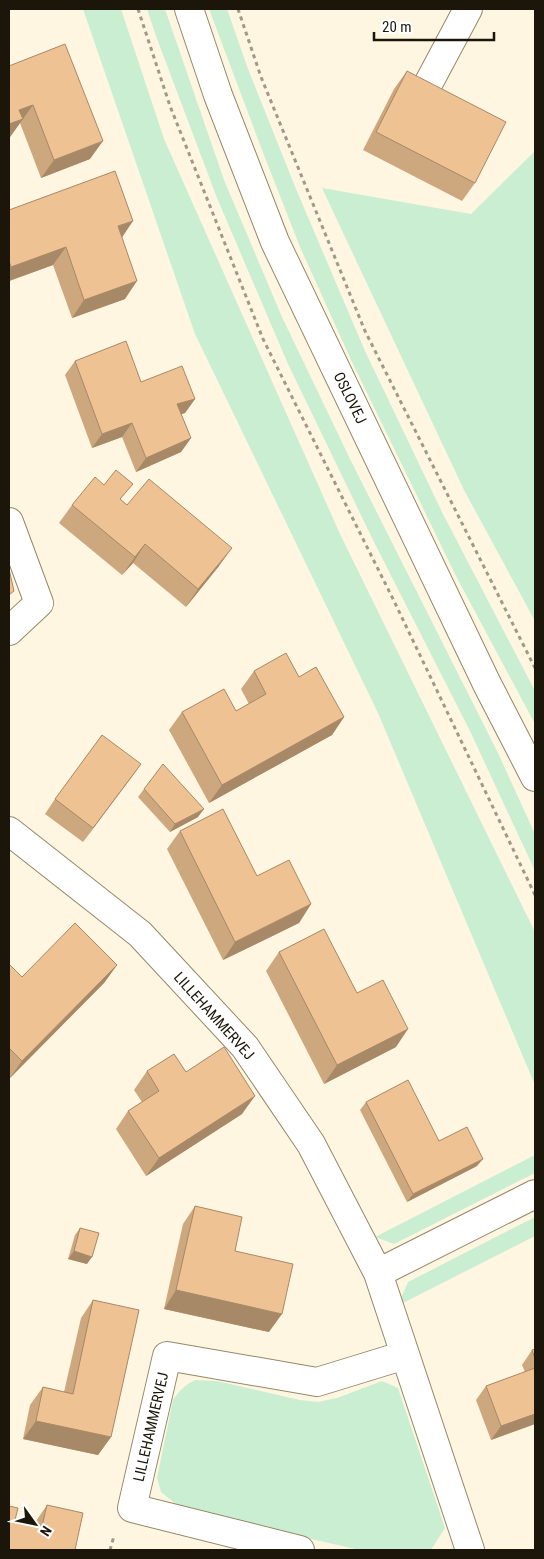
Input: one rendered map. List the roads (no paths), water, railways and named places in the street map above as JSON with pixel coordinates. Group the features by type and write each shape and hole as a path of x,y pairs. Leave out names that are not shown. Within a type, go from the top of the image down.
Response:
{"street":[{"name":"OSLOVEJ","path":"189,9 218,95 275,242 488,684 535,776"},
{"path":"427,86 468,9"},
{"path":"9,522 39,603 9,631"},
{"name":"LILLEHAMMERVEJ","path":"9,831 140,934 245,1048 311,1144 378,1273 470,1550"},
{"path":"378,1273 535,1194"},
{"name":"LILLEHAMMERVEJ","path":"300,1550 132,1508 167,1356 317,1382 405,1355"}]}
